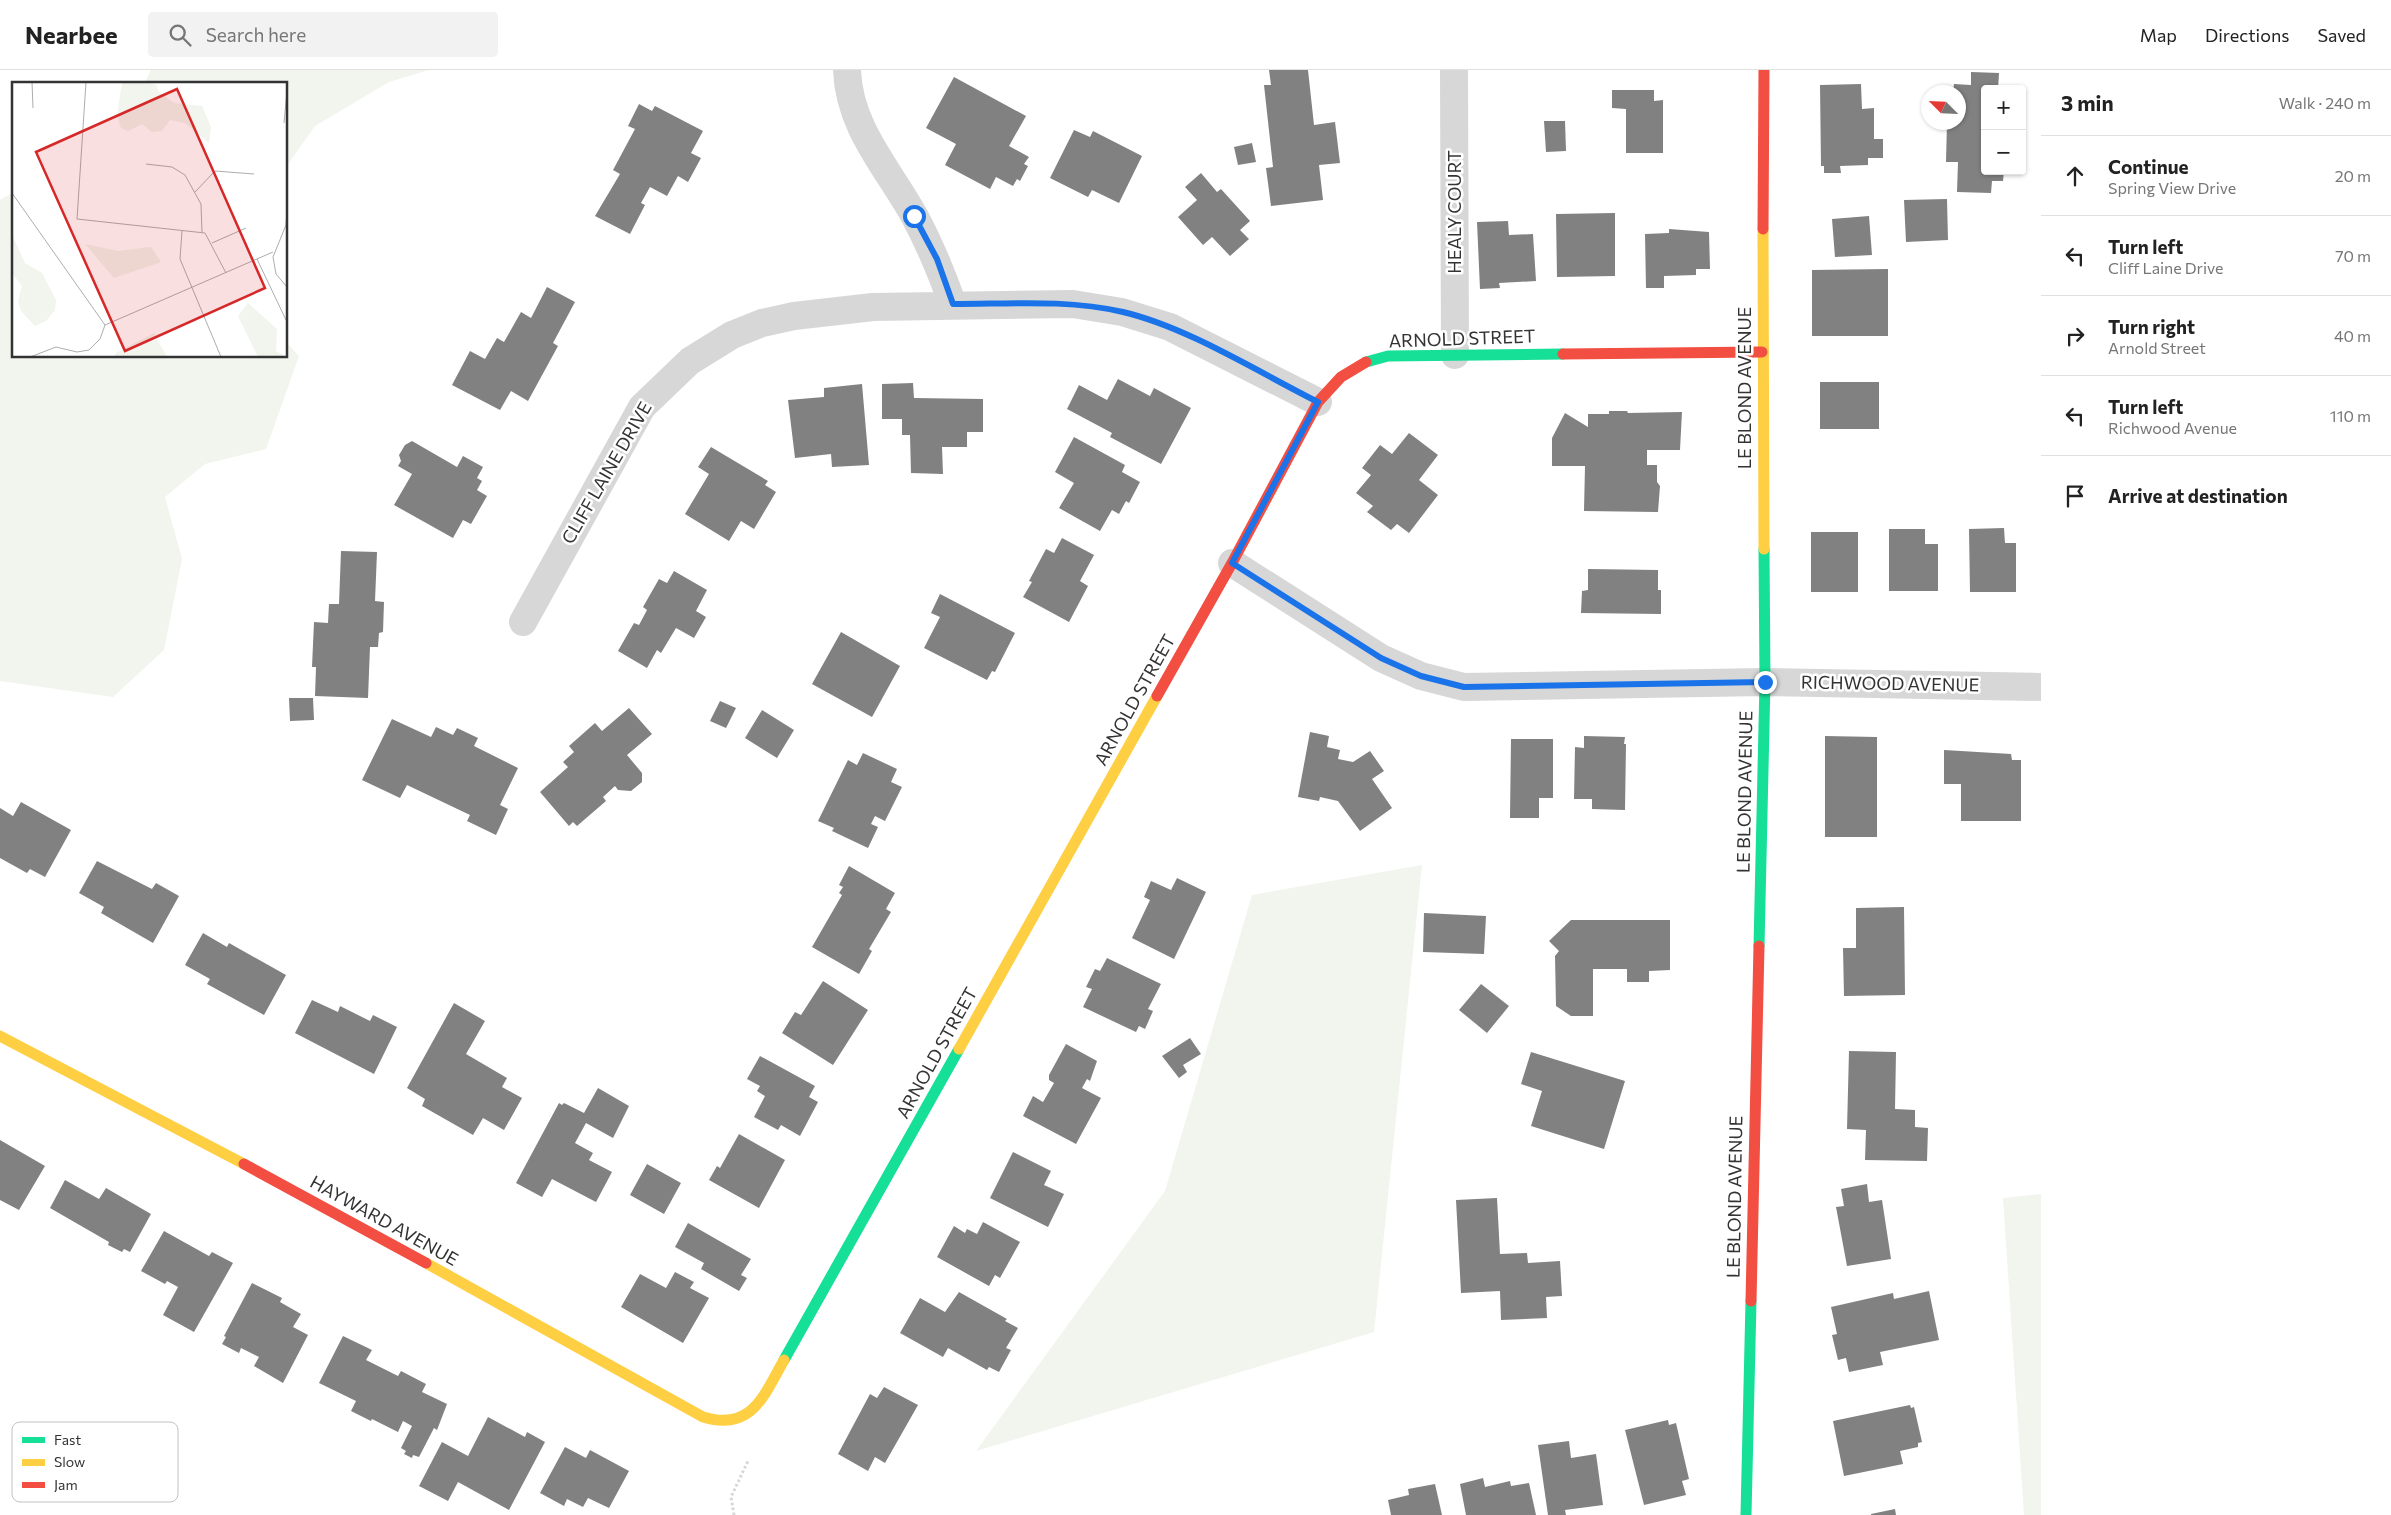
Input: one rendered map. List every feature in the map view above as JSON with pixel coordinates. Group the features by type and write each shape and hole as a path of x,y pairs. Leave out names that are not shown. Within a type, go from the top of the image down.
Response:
{"street":[{"path":"847,70 848,92 858,123 914,216 937,259 953,304"},
{"name":"HEALY COURT","path":"1454,70 1455,355"},
{"name":"LE BLOND AVENUE","path":"1746,1515 1765,682 1762,352 1764,70"},
{"name":"CLIFF LAINE DRIVE","path":"523,622 642,407 690,361 732,335 762,323 794,316 873,307 953,304 1073,304 1122,312 1170,327 1318,402"},
{"name":"ARNOLD STREET","path":"752,1413 1232,563 1318,402 1336,379 1360,363 1388,356 1762,352"},
{"name":"RICHWOOD AVENUE","path":"1232,563 1381,658 1421,676 1464,687 1765,682 2041,687"},
{"name":"HAYWARD AVENUE","path":"0,1036 310,1199 703,1417 717,1422 733,1422 752,1413"}],"path":[{"path":"734,1515 731,1497 748,1461"}],"shaded area":[{"path":"151,70 429,70 389,82 315,126 288,164 288,82 145,82"},
{"path":"12,193 12,358 288,358 288,344 299,356 266,449 205,464 165,497 182,559 164,650 113,697 0,681 0,200"},
{"path":"1422,865 1374,1332 976,1451 1165,1191 1252,895"},
{"path":"2041,1194 2041,1515 2024,1515 2003,1198"}],"building":[{"path":"1269,70 1308,70 1314,125 1335,122 1340,163 1319,165 1323,200 1271,206 1266,168 1273,167 1264,85 1271,85"},
{"path":"1971,72 1999,73 1998,85 1981,85 1981,175 2004,175 2003,181 1992,181 1991,193 1957,192 1958,162 1946,162 1947,130 1966,130 1966,85 1954,84 1971,85"},
{"path":"954,77 1026,116 1009,146 1029,157 1024,164 1028,166 1020,181 1017,179 1013,186 996,177 990,189 945,165 956,144 926,128"},
{"path":"1861,84 1862,109 1874,108 1874,139 1883,139 1883,158 1868,158 1868,165 1840,166 1841,173 1824,173 1824,166 1821,166 1820,85"},
{"path":"1612,90 1654,90 1654,101 1663,100 1663,153 1626,153 1626,109 1612,108"},
{"path":"639,104 652,111 655,106 703,131 691,153 701,158 688,182 678,176 667,196 650,187 641,203 645,205 630,234 595,216 620,174 613,170 635,129 628,126"},
{"path":"1544,121 1565,121 1566,151 1546,152"},
{"path":"1074,130 1090,137 1093,131 1142,156 1119,203 1092,190 1088,197 1050,178"},
{"path":"1252,143 1256,162 1238,165 1234,147"},
{"path":"1201,173 1217,192 1221,189 1250,221 1240,230 1249,239 1230,256 1212,237 1203,245 1178,217 1197,200 1185,187"},
{"path":"1947,199 1948,240 1906,242 1904,200"},
{"path":"1615,213 1615,276 1557,277 1556,214"},
{"path":"1869,216 1872,255 1835,257 1832,219"},
{"path":"1508,221 1509,235 1533,234 1536,281 1499,283 1500,288 1480,289 1477,222"},
{"path":"1669,229 1709,232 1710,269 1696,269 1696,275 1664,276 1664,288 1646,288 1645,234 1669,233"},
{"path":"1888,269 1888,336 1812,336 1812,270"},
{"path":"547,287 575,302 553,343 558,346 528,401 511,391 500,410 452,385 470,351 485,359 497,338 504,342 521,312 531,318"},
{"path":"1118,379 1150,396 1154,388 1191,408 1161,464 1110,437 1112,433 1067,409 1079,385 1107,400"},
{"path":"1820,382 1879,382 1879,429 1820,429"},
{"path":"913,383 914,398 983,399 983,432 967,432 967,447 942,447 943,474 911,473 910,435 902,435 902,419 882,419 882,384"},
{"path":"862,384 869,465 832,467 831,454 795,458 788,400 824,397 824,388"},
{"path":"1609,411 1627,411 1628,413 1682,412 1680,450 1647,450 1647,465 1657,465 1657,482 1660,486 1658,512 1584,511 1585,466 1552,466 1552,438 1565,413 1588,427 1588,414 1609,414"},
{"path":"1409,433 1438,455 1419,480 1438,495 1409,533 1397,524 1391,530 1367,512 1373,506 1356,493 1371,475 1362,468 1380,445 1392,454"},
{"path":"1074,437 1125,465 1122,472 1140,482 1129,503 1126,501 1119,514 1112,510 1100,531 1059,508 1074,483 1055,472"},
{"path":"412,441 457,467 463,456 483,467 477,478 482,481 477,490 487,496 471,524 463,520 453,538 394,505 412,474 398,466 401,461 399,455 405,445"},
{"path":"711,447 768,481 765,485 776,492 754,529 741,521 729,541 685,514 709,474 698,467"},
{"path":"2004,528 2005,543 2016,543 2016,592 1970,592 1969,529"},
{"path":"1889,529 1925,529 1925,544 1938,544 1938,591 1889,591"},
{"path":"1811,532 1858,532 1858,592 1811,592"},
{"path":"1062,538 1094,555 1080,581 1088,586 1069,622 1023,597 1032,582 1029,581 1046,549 1054,553"},
{"path":"341,551 377,552 375,601 384,602 383,632 379,633 378,647 370,647 368,698 315,696 316,667 312,667 314,622 328,623 329,604 339,604"},
{"path":"1588,569 1658,570 1658,590 1661,590 1661,614 1581,613 1582,591 1588,590"},
{"path":"674,571 707,590 696,611 706,617 694,638 676,628 661,653 657,650 647,668 618,651 634,623 639,625 647,610 643,607 659,579 667,583"},
{"path":"940,594 1015,633 995,672 992,671 987,680 924,648 940,617 931,613"},
{"path":"841,632 900,666 872,717 812,684"},
{"path":"289,698 313,698 314,720 290,721"},
{"path":"720,701 736,708 726,728 710,721"},
{"path":"629,708 652,734 627,755 642,773 642,782 631,791 618,790 615,786 603,797 606,801 577,826 573,822 569,826 540,792 568,767 563,762 574,752 569,746 595,723 602,731"},
{"path":"762,710 794,730 777,758 745,738"},
{"path":"392,719 431,737 436,727 453,735 457,728 478,738 474,746 518,768 500,805 508,809 496,835 467,821 470,815 407,785 400,798 362,780"},
{"path":"1310,732 1329,736 1327,747 1340,750 1338,759 1353,762 1370,751 1384,771 1372,779 1392,808 1360,831 1338,801 1320,797 1319,801 1298,797"},
{"path":"1584,736 1625,737 1625,810 1592,809 1592,799 1574,799 1575,747 1584,748"},
{"path":"1825,736 1877,737 1877,837 1825,837"},
{"path":"1511,739 1553,739 1553,798 1539,798 1539,818 1510,818"},
{"path":"1944,750 2011,754 2012,760 2021,760 2021,821 1961,821 1961,784 1944,784"},
{"path":"863,753 897,769 891,782 902,787 885,821 875,816 871,824 878,827 868,848 832,831 834,828 818,821 848,760 857,765"},
{"path":"21,802 71,830 45,877 30,869 27,873 0,858 0,808 13,816"},
{"path":"97,861 152,889 156,883 179,896 153,943 101,913 104,907 79,893"},
{"path":"849,866 895,893 886,909 891,912 869,949 872,951 859,974 812,947 842,895 839,893 843,887 839,885"},
{"path":"1177,878 1206,892 1174,959 1132,938 1150,900 1144,897 1151,881 1171,890"},
{"path":"1904,907 1905,995 1844,996 1843,948 1856,948 1856,908"},
{"path":"1424,913 1486,916 1484,954 1423,952"},
{"path":"1571,920 1670,920 1670,970 1649,971 1649,982 1627,982 1627,969 1593,969 1593,1016 1571,1016 1556,1006 1555,956 1559,951 1549,941"},
{"path":"203,933 227,947 229,943 286,975 264,1015 207,984 210,979 185,965"},
{"path":"1107,958 1161,984 1148,1009 1153,1011 1145,1029 1139,1026 1136,1032 1083,1007 1092,989 1086,987 1095,969 1100,971"},
{"path":"823,981 868,1010 833,1065 782,1033 795,1012 801,1015"},
{"path":"1481,984 1509,1006 1487,1033 1459,1010"},
{"path":"312,1000 338,1012 340,1006 370,1021 373,1015 397,1027 374,1074 295,1033"},
{"path":"454,1003 485,1021 466,1054 507,1078 502,1087 522,1098 504,1130 483,1118 473,1135 422,1106 425,1099 407,1088"},
{"path":"1190,1038 1201,1054 1183,1065 1187,1072 1179,1078 1162,1056"},
{"path":"1066,1044 1097,1061 1090,1081 1087,1079 1082,1088 1101,1098 1076,1144 1023,1116 1033,1096 1043,1102 1054,1083 1049,1080 1049,1075"},
{"path":"1849,1051 1896,1052 1895,1109 1915,1110 1915,1127 1928,1128 1927,1161 1865,1160 1866,1130 1847,1129"},
{"path":"1531,1052 1625,1081 1604,1149 1531,1126 1542,1091 1521,1084"},
{"path":"760,1056 815,1086 809,1097 818,1102 800,1136 781,1125 778,1130 754,1117 765,1096 757,1091 760,1086 747,1079"},
{"path":"598,1088 629,1106 613,1138 586,1123 575,1143 593,1153 589,1160 612,1172 596,1202 552,1179 542,1197 516,1183 559,1103 562,1105 564,1103 584,1113"},
{"path":"739,1134 785,1160 759,1208 709,1180 717,1166 720,1168"},
{"path":"0,1140 45,1166 19,1210 0,1200"},
{"path":"1013,1152 1051,1171 1044,1185 1064,1194 1048,1227 990,1198"},
{"path":"647,1164 681,1183 664,1214 630,1195"},
{"path":"65,1180 99,1199 106,1188 151,1214 130,1252 124,1249 122,1252 108,1245 109,1242 50,1208"},
{"path":"1867,1184 1869,1202 1882,1200 1891,1259 1847,1266 1836,1207 1844,1206 1841,1189"},
{"path":"1497,1198 1500,1254 1527,1253 1528,1263 1560,1261 1562,1296 1546,1297 1547,1318 1501,1320 1500,1291 1461,1293 1456,1200"},
{"path":"983,1222 1020,1242 1000,1278 995,1275 989,1286 937,1257 954,1226 965,1233 967,1229 977,1234"},
{"path":"688,1223 751,1259 741,1275 747,1278 739,1291 701,1269 704,1263 675,1247"},
{"path":"164,1231 209,1256 212,1252 233,1263 194,1332 163,1315 178,1287 167,1281 165,1284 141,1271"},
{"path":"675,1272 694,1282 690,1288 709,1298 683,1343 621,1307 640,1274 666,1288"},
{"path":"252,1283 282,1298 280,1302 301,1314 293,1327 308,1335 283,1383 254,1366 259,1357 241,1348 239,1353 222,1344 226,1337 224,1336"},
{"path":"1929,1291 1939,1340 1880,1352 1883,1365 1849,1372 1846,1358 1838,1360 1832,1335 1837,1334 1831,1307 1893,1293 1894,1299"},
{"path":"959,1292 1007,1319 1005,1321 1018,1328 1006,1348 1011,1350 999,1372 989,1367 987,1370 948,1348 943,1357 900,1333 920,1298 945,1312"},
{"path":"343,1336 372,1350 366,1360 398,1376 401,1371 426,1384 422,1392 447,1404 437,1430 434,1428 419,1457 413,1455 412,1458 404,1454 406,1451 401,1448 412,1426 403,1421 398,1432 372,1419 371,1421 351,1411 356,1401 319,1383"},
{"path":"884,1387 918,1405 885,1463 875,1457 868,1471 838,1454 870,1394 877,1398"},
{"path":"1910,1405 1911,1408 1914,1407 1922,1442 1918,1443 1918,1447 1900,1451 1903,1464 1844,1476 1833,1421"},
{"path":"488,1417 525,1437 527,1432 545,1442 509,1510 458,1482 448,1501 419,1486 442,1442 468,1456"},
{"path":"1668,1420 1669,1425 1676,1423 1689,1479 1682,1481 1686,1495 1644,1505 1625,1430"},
{"path":"1569,1441 1571,1458 1596,1454 1603,1505 1565,1510 1566,1515 1548,1515 1538,1445"},
{"path":"565,1447 586,1458 590,1450 629,1471 609,1508 588,1498 583,1507 567,1499 564,1506 540,1493"},
{"path":"1483,1478 1485,1487 1510,1481 1511,1486 1529,1483 1536,1515 1466,1515 1460,1484"},
{"path":"1435,1484 1442,1515 1391,1515 1388,1500 1409,1495 1408,1489"},
{"path":"1895,1509 1896,1515 1871,1515 1871,1514"}],"traffic: fast":[{"path":"1366,362 1388,356 1563,354"},
{"path":"1759,946 1765,682 1764,549"},
{"path":"784,1360 959,1049"},
{"path":"1746,1515 1751,1301"}],"traffic: slow":[{"path":"1763,229 1764,549"},
{"path":"959,1049 1157,696"},
{"path":"0,1036 244,1164"},
{"path":"426,1263 703,1417 720,1420 734,1419 745,1415 763,1397 784,1360"}],"traffic: jam":[{"path":"1763,229 1764,70"},
{"path":"1563,354 1762,352"},
{"path":"1157,696 1232,563 1318,402 1341,377 1366,362"},
{"path":"1751,1301 1759,946"},
{"path":"244,1164 426,1263"}],"route":[{"path":"914,216 937,259 953,304 1073,304 1122,312 1170,327 1318,402 1232,563 1381,658 1421,676 1464,687 1765,682"}]}
